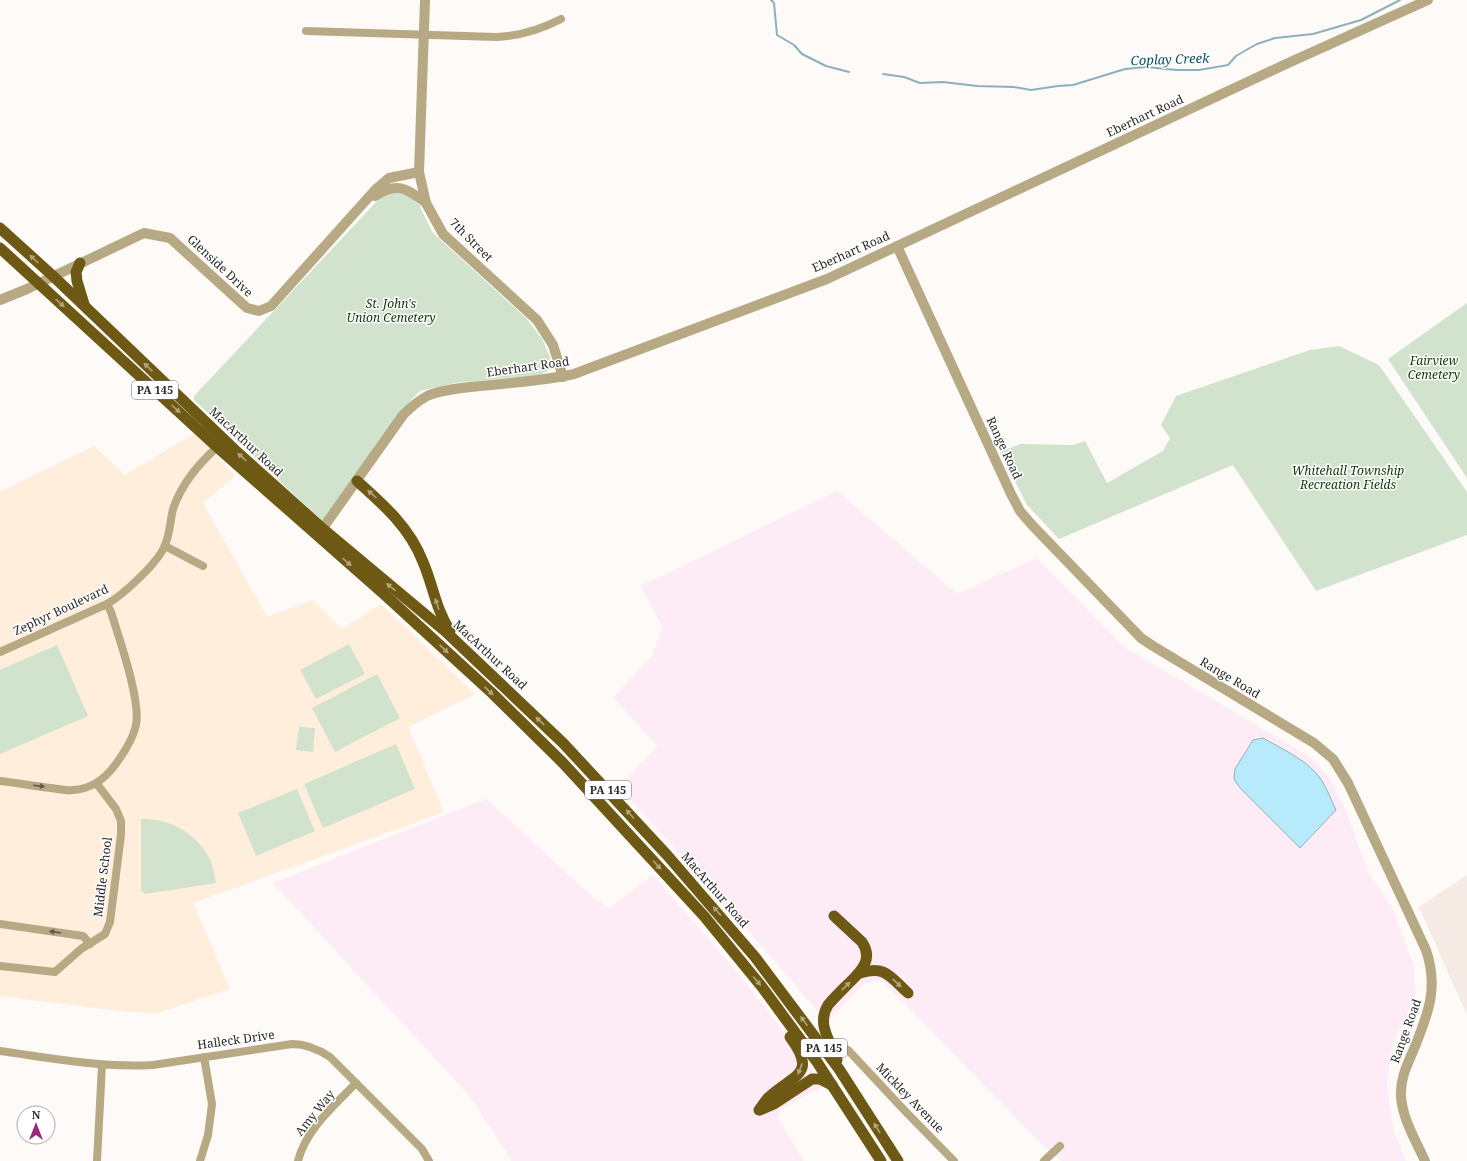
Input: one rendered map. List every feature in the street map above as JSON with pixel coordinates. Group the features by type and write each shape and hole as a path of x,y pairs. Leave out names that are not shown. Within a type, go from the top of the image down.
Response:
{"highway":[{"name":"MacArthur Road","path":"0,228 53,276 208,425 492,693 563,763 704,916 762,987 833,1086 881,1161"},
{"name":"MacArthur Road","path":"0,248 217,447 423,613 464,648 563,743 667,855 755,957 839,1069 898,1161"},
{"path":"80,263 76,272 79,291 84,306"},
{"path":"357,481 383,504 406,530 423,560 430,578 436,603 444,623 464,648"},
{"path":"834,916 865,946 867,958 860,973 828,1005 822,1017 824,1027 835,1053 839,1069"},
{"path":"860,973 876,970 884,972 908,993"},
{"path":"778,1009 781,1024 801,1054 802,1066 796,1078 769,1098 759,1110 774,1104 812,1079 820,1079 833,1086"}],"street":[{"name":"7th Street","path":"425,0 419,172 426,203 443,234 537,320 553,345 563,377"},
{"name":"Eberhart Road","path":"321,532 403,415 417,402 427,397 437,393 458,389 563,377 596,367 827,279 1286,64 1428,0"},
{"path":"306,31 508,36 538,30 561,19"},
{"name":"Glenside Drive","path":"0,300 144,233 170,238 247,308 259,311 271,306 376,189 390,178 419,172"},
{"path":"366,199 371,198 386,189 398,187 411,192 426,203"},
{"name":"Range Road","path":"897,246 1020,511 1141,638 1314,743 1333,760 1348,783 1424,943 1430,962 1433,983 1430,1007 1406,1065 1401,1096 1404,1114 1425,1161"},
{"name":"Zephyr Boulevard","path":"0,652 107,604 116,599 139,578 152,564 165,546 173,510 185,482 199,464 217,447"},
{"path":"165,546 203,566"},
{"path":"0,781 71,790 87,788 97,784 124,754 131,740 136,724 137,714 133,690 111,612 107,604"},
{"name":"Middle School","path":"0,966 55,972 105,934 110,922 121,835 121,821 116,809 97,784"},
{"path":"0,924 83,936 90,944"},
{"name":"Halleck Drive","path":"0,1051 102,1065 133,1066 153,1065 292,1044 316,1048 330,1057 422,1150 429,1161"},
{"name":"Mickley Avenue","path":"848,1050 954,1161"},
{"path":"200,1161 208,1135 212,1104 204,1057"},
{"path":"97,1161 102,1065"},
{"name":"Amy Way","path":"298,1161 302,1147 314,1129 356,1083"},
{"path":"1044,1161 1060,1146"}],"shaded area":[{"path":"195,433 235,476 203,503 267,617 313,600 342,629 381,604 475,694 408,727 444,812 193,903 230,989 157,1013 127,1012 0,996 0,492 94,446 125,475"},
{"path":"837,491 957,594 1037,558 1124,647 1310,757 1330,778 1346,811 1369,874 1394,911 1414,967 1415,997 1392,1045 1387,1084 1393,1130 1406,1161 1061,1161 1041,1144 882,980 865,983 831,1017 829,1024 738,919 619,787 658,746 613,698 652,656 663,627 641,586"},
{"path":"486,799 595,899 609,908 653,875 742,978 811,1067 822,1087 781,1109 778,1119 804,1161 512,1161 468,1094 273,883"},
{"path":"1467,875 1467,1015 1419,907"}],"green space":[{"name":"St. John's Union Cemetery","path":"391,191 408,196 419,205 433,233 526,318 542,339 550,357 551,369 540,375 455,383 420,391 412,399 322,521 194,400 194,396 377,201"},
{"name":"Fairview Cemetery","path":"1467,303 1467,478 1388,359"},
{"name":"Whitehall Township Recreation Fields","path":"1339,346 1379,365 1467,492 1467,535 1316,591 1233,465 1059,539 1027,505 1000,452 1020,444 1073,445 1085,441 1107,483 1163,451 1170,438 1161,425 1176,396 1310,350"},
{"path":"349,644 365,674 316,699 300,670"},
{"path":"57,645 88,716 0,754 0,670"},
{"path":"377,674 400,718 335,752 312,708"},
{"path":"299,727 315,728 313,752 296,750"},
{"path":"396,744 415,789 323,828 304,784"},
{"path":"297,789 315,831 256,856 238,813"},
{"path":"141,819 161,821 180,828 188,833 202,847 210,859 216,883 145,894 141,890"}],"water":[{"path":"1263,738 1297,757 1315,772 1324,785 1336,810 1300,848 1240,788 1234,779 1235,769 1253,740"}],"waterway":[{"name":"Coplay Creek","path":"771,0 774,3 777,35 794,45 802,54 826,66 849,72"},
{"name":"Coplay Creek","path":"883,74 904,77 920,83 943,82 977,86 1014,87 1031,90 1073,85 1125,69 1146,67 1177,70 1199,70 1228,65 1236,56 1248,49 1257,44 1275,38 1313,34 1361,20 1400,0"}]}
